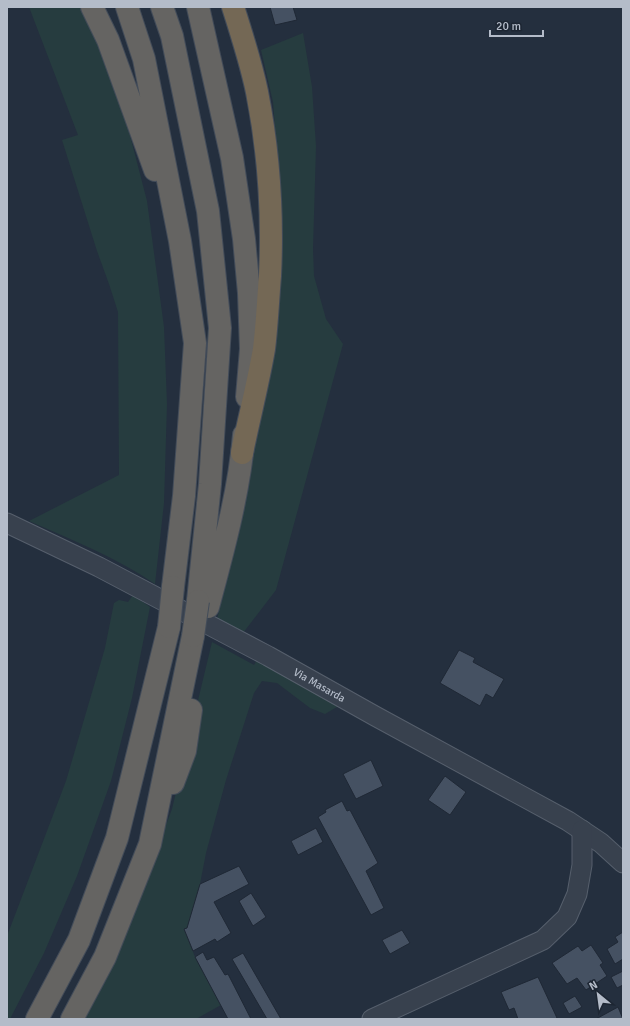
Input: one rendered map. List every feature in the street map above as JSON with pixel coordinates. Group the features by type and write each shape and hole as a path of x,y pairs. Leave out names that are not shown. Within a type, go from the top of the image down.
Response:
{"highway":[{"path":"92,7 108,40 180,241"},
{"path":"37,1019 79,940 117,838 169,627 184,496 195,343 180,241 144,59 127,7"},
{"path":"72,1019 105,957 185,751 197,639 203,604 220,328 208,212 172,36 162,7"},
{"path":"198,7 232,158 249,293 251,349 242,453"},
{"path":"203,604 227,538 242,453 264,348 272,235 266,151 257,91 242,34 233,7"}],"street":[{"name":"Via Masarda","path":"7,523 99,567 268,656 374,716 568,821 600,843 623,863"},
{"path":"372,1019 544,940 567,918 577,894 582,865 582,830"}],"green space":[{"path":"29,7 83,7 96,33 125,116 147,201 164,327 167,404 164,503 155,584 109,557 29,521 119,475 118,312 62,140 78,135"},
{"path":"303,33 312,87 316,146 313,249 314,276 326,319 343,344 276,590 243,633 217,619 238,532 279,179 273,102 261,50"},
{"path":"133,595 150,607 132,698 111,781 77,876 44,953 10,1019 7,1019 7,936 66,781 105,648 114,603 119,600 128,602"},
{"path":"212,642 254,665 257,660 342,704 325,714 310,708 277,683 262,681 254,693 226,780 206,853 200,884 187,928 184,929 195,957 221,1005 196,1019 83,1019 133,913 172,809"}],"building":[{"path":"270,7 293,7 297,20 275,25"},
{"path":"459,650 475,658 473,662 504,679 493,698 486,694 480,706 440,683"},
{"path":"371,760 383,786 356,799 343,774"},
{"path":"445,776 466,792 450,815 428,800"},
{"path":"342,801 347,811 350,810 378,863 366,871 384,908 371,915 318,817 326,812 325,810"},
{"path":"316,828 323,842 298,855 291,841"},
{"path":"239,866 249,884 214,902 231,933 217,942 215,939 193,951 184,929 187,928 200,884"},
{"path":"251,893 266,917 253,926 239,901"},
{"path":"402,930 410,943 390,954 382,940"},
{"path":"623,932 623,959 615,964 607,949 618,942 615,937"},
{"path":"591,945 603,963 600,965 607,976 586,990 577,978 567,984 552,963 578,946 582,951"},
{"path":"203,952 207,960 214,957 225,975 228,974 251,1019 228,1019 195,957"},
{"path":"243,953 281,1019 267,1019 232,959"},
{"path":"623,971 623,985 617,988 611,977"},
{"path":"538,977 557,1018 518,1019 514,1008 509,1010 501,992"},
{"path":"575,996 582,1007 569,1014 563,1003"},
{"path":"618,1007 623,1019 596,1019"}]}
